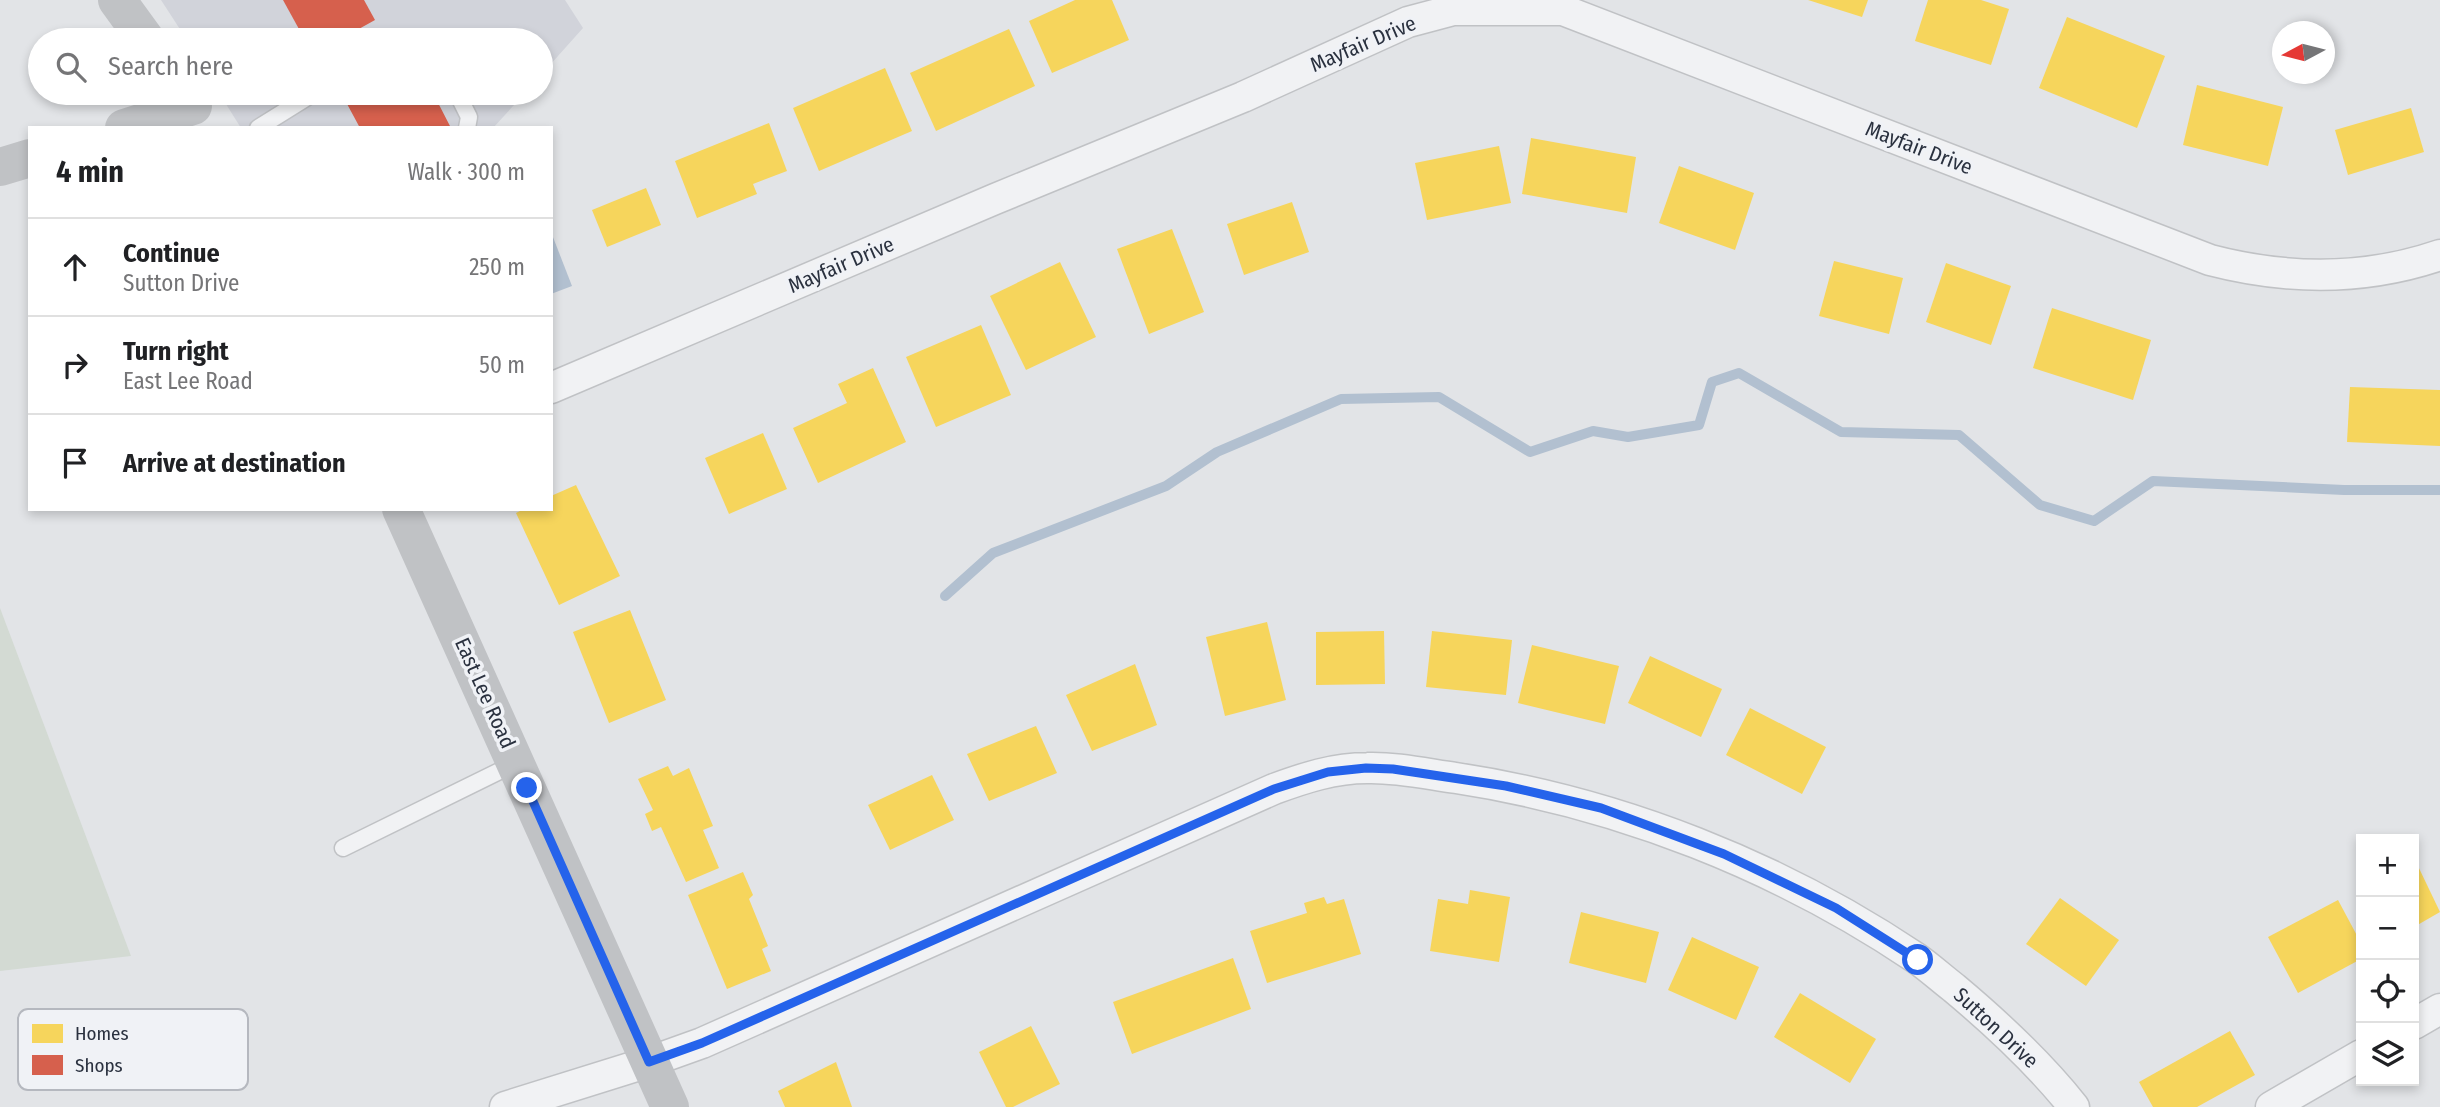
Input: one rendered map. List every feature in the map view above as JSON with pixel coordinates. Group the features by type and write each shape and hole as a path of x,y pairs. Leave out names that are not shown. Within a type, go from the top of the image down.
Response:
{"street":[{"path":"117,0 137,28"},
{"name":"Mayfair Drive","path":"553,387 1243,97 1408,22 1452,5 1563,10 2197,255 2245,270 2284,275 2337,276 2379,271 2440,255"},
{"path":"131,126 194,109"},
{"path":"0,167 28,159"},
{"name":"East Lee Road","path":"402,511 670,1107"},
{"name":"Sutton Drive","path":"505,1107 702,1043 1274,789 1328,772 1366,768 1393,769 1520,789 1601,808 1724,854 1836,908 1918,960 1994,1021 2074,1107"},
{"path":"2416,1023 2440,1009"},
{"path":"2272,1107 2356,1058"}],"lane":[{"path":"261,126 295,105"},
{"path":"463,105 469,117 467,126"},
{"path":"343,849 516,763"}],"shaded area":[{"path":"161,0 565,0 583,28 553,62 553,28 179,28"},
{"path":"227,105 514,105 495,126 240,126"},
{"path":"0,608 131,956 0,971"}],"water":[{"path":"553,237 572,286 553,293"}],"building: Homes":[{"path":"1075,0 1112,0 1129,40 1052,73 1029,21"},
{"path":"1808,0 1868,0 1862,17"},
{"path":"1928,0 1981,0 2009,9 1991,65 1915,41"},
{"path":"2067,17 2165,56 2137,128 2039,88"},
{"path":"1009,29 1035,86 936,131 910,73"},
{"path":"885,68 912,131 819,171 793,108"},
{"path":"2197,85 2283,107 2268,166 2183,145"},
{"path":"2411,108 2424,152 2348,175 2335,130"},
{"path":"769,123 787,171 753,184 757,194 697,218 675,161"},
{"path":"1531,138 1636,157 1627,213 1522,194"},
{"path":"1499,146 1511,203 1427,220 1415,163"},
{"path":"1679,166 1754,193 1735,250 1659,223"},
{"path":"646,188 661,225 607,247 592,210"},
{"path":"1292,202 1309,252 1244,275 1227,224"},
{"path":"1172,229 1204,312 1149,334 1117,249"},
{"path":"1834,261 1903,278 1889,334 1819,316"},
{"path":"1060,262 1096,337 1026,370 990,296"},
{"path":"1946,263 2011,286 1991,345 1926,322"},
{"path":"2052,308 2151,340 2133,400 2033,368"},
{"path":"981,325 1011,395 936,427 906,357"},
{"path":"873,368 906,442 818,483 793,428 847,403 838,384"},
{"path":"2350,387 2440,390 2440,446 2347,442"},
{"path":"763,433 787,489 729,514 705,458"},
{"path":"576,485 620,576 559,605 516,513 553,511 553,495"},
{"path":"630,610 666,700 609,723 573,632"},
{"path":"1267,622 1286,700 1225,716 1206,637"},
{"path":"1384,631 1385,684 1316,685 1316,632"},
{"path":"1432,631 1512,640 1506,695 1426,687"},
{"path":"1532,645 1619,666 1605,724 1518,703"},
{"path":"1650,656 1722,689 1701,737 1628,703"},
{"path":"1135,664 1157,725 1092,751 1066,695"},
{"path":"1750,708 1826,747 1802,794 1726,755"},
{"path":"1036,726 1057,773 989,801 967,754"},
{"path":"668,766 673,776 689,768 713,826 703,830 719,868 686,882 661,827 652,831 645,814 653,810 638,779"},
{"path":"932,775 954,820 890,850 868,805"},
{"path":"2419,868 2440,912 2419,924"},
{"path":"743,872 753,895 749,899 768,946 762,949 771,971 727,989 688,895"},
{"path":"1470,890 1510,897 1499,962 1430,951 1438,899 1468,904"},
{"path":"1324,897 1327,904 1344,899 1361,954 1267,983 1250,931 1307,913 1304,903"},
{"path":"2060,898 2119,940 2086,986 2026,944"},
{"path":"2338,900 2356,934 2356,962 2298,993 2268,937"},
{"path":"1581,912 1659,932 1646,983 1569,963"},
{"path":"1692,937 1759,967 1736,1020 1668,990"},
{"path":"1233,958 1251,1009 1132,1054 1113,1002"},
{"path":"1800,993 1876,1039 1850,1083 1774,1037"},
{"path":"1031,1026 1060,1084 1013,1107 1006,1107 979,1052"},
{"path":"2230,1031 2255,1075 2197,1107 2153,1107 2139,1082"},
{"path":"836,1062 852,1107 785,1107 778,1091"}],"building: Shops":[{"path":"283,0 364,0 375,20 361,28 298,28"},
{"path":"348,105 439,105 450,126 359,126"}],"waterway":[{"path":"945,596 993,553 1166,486 1217,452 1341,399 1439,397 1530,452 1593,431 1628,437 1699,425 1712,382 1739,373 1841,432 1959,435 2040,505 2094,521 2153,481 2344,490 2440,490"}],"route":[{"path":"527,788 649,1062 702,1043 1274,789 1328,772 1366,768 1393,769 1506,786 1601,808 1724,854 1836,908 1918,960"}]}
